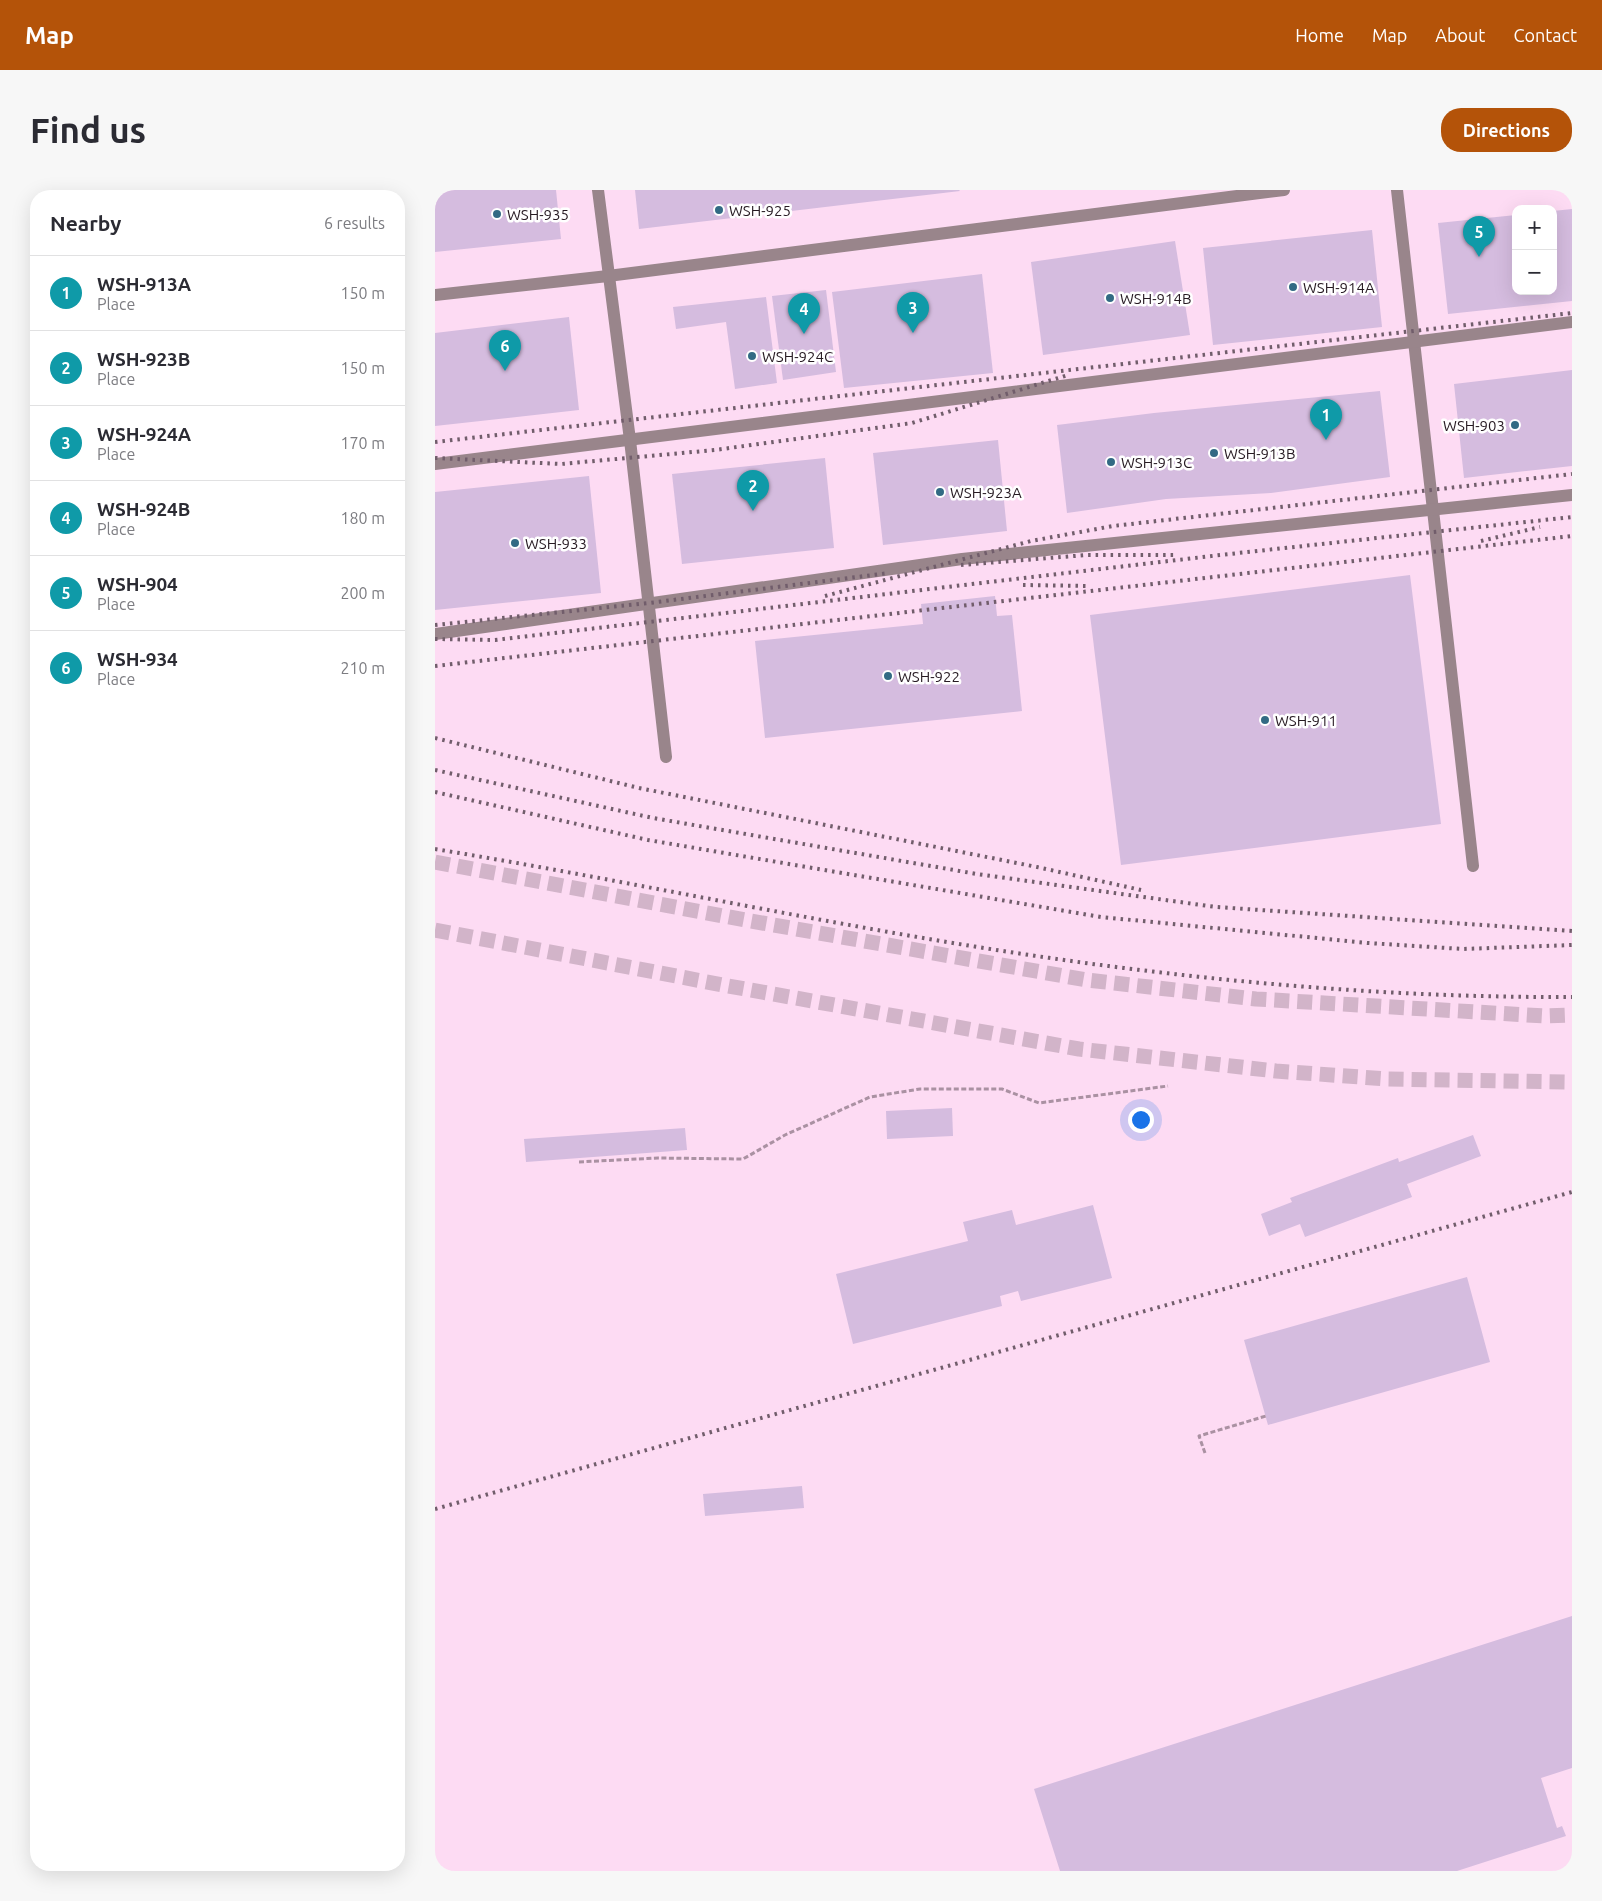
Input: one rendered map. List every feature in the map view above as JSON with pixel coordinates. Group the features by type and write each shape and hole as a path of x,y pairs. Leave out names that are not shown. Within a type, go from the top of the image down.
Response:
{"lane":[{"path":"598,190 630,440 666,757"},
{"path":"435,295 608,276 1284,190"},
{"path":"1397,190 1473,866"},
{"path":"435,464 1572,322"},
{"path":"435,634 962,559 1572,495"}],"path":[{"path":"579,1162 658,1158 743,1158 785,1135 871,1097 920,1089 1002,1090 1039,1103 1168,1086"},
{"path":"1205,1453 1199,1436 1266,1416"}],"building":[{"name":"WSH-935","path":"435,190 556,190 561,239 435,252"},
{"name":"WSH-925","path":"635,190 959,190 960,191 639,229"},
{"path":"1572,209 1572,301 1448,314 1438,223 1512,215 1512,295 1557,295 1557,211"},
{"name":"WSH-914A","path":"1372,230 1382,327 1213,345 1203,248"},
{"name":"WSH-914B","path":"1175,241 1190,335 1043,355 1031,262"},
{"path":"982,274 993,373 844,388 832,292"},
{"path":"826,290 836,372 783,380 772,296"},
{"name":"WSH-924C","path":"766,297 777,383 735,389 726,322 676,329 673,307"},
{"path":"569,317 579,410 435,426 435,333"},
{"name":"WSH-903","path":"1572,370 1572,466 1464,478 1454,384"},
{"path":"1380,391 1390,477 1271,493 1166,499 1067,513 1057,425 1154,413"},
{"name":"WSH-923A","path":"998,440 1007,531 883,545 873,453"},
{"path":"825,458 834,548 682,564 672,474"},
{"name":"WSH-933","path":"589,476 601,593 435,610 435,492"},
{"name":"WSH-911","path":"1410,575 1441,824 1121,865 1090,615"},
{"name":"WSH-922","path":"995,596 997,616 1012,615 1022,711 765,738 755,641 923,624 921,604"},
{"path":"952,1108 953,1136 887,1139 886,1111"},
{"path":"685,1128 687,1150 526,1162 524,1139"},
{"path":"1473,1135 1481,1156 1407,1184 1412,1197 1305,1237 1300,1224 1269,1236 1261,1214 1292,1202 1290,1198 1398,1158 1399,1162"},
{"path":"1093,1205 1112,1278 1021,1301 1018,1291 1000,1296 1002,1306 853,1344 836,1274 968,1241 963,1222 1012,1210 1016,1225"},
{"path":"1467,1277 1490,1362 1268,1425 1244,1340"},
{"path":"802,1486 804,1508 705,1516 703,1494"},
{"path":"1572,1616 1572,1768 1541,1778 1557,1828 1562,1826 1566,1836 1457,1871 1060,1871 1034,1789"}],"tunnel":[{"path":"435,862 745,920 1087,980 1256,999 1545,1016 1572,1015"},
{"path":"435,930 723,985 1079,1049 1276,1071 1388,1079 1572,1082"}],"railway":[{"path":"435,442 1572,313"},
{"path":"435,458 561,464 715,450 912,423 1068,375"},
{"path":"825,596 1031,541 1113,526 1572,474"},
{"path":"435,639 495,640 1220,555 1572,517"},
{"path":"1481,541 1540,527"},
{"path":"435,666 1572,536"},
{"path":"961,565 1087,555 1174,555"},
{"path":"435,625 649,603 889,573"},
{"path":"1023,585 1088,586"},
{"path":"435,738 639,788 1037,867 1141,890"},
{"path":"435,770 653,818 977,874 1216,907 1572,931"},
{"path":"435,792 648,840 1101,917 1368,943 1463,949 1572,945"},
{"path":"435,849 929,939 1089,963 1249,982 1330,989 1491,996 1572,997"},
{"path":"435,1509 1572,1192"}],"place":[{"name":"WSH-925","path":"719,210"},
{"name":"WSH-935","path":"497,214"},
{"name":"WSH-904","path":"1479,257"},
{"name":"WSH-914A","path":"1293,287"},
{"name":"WSH-914B","path":"1110,298"},
{"name":"WSH-924A","path":"913,333"},
{"name":"WSH-924B","path":"804,334"},
{"name":"WSH-924C","path":"752,356"},
{"name":"WSH-934","path":"505,371"},
{"name":"WSH-903","path":"1515,425"},
{"name":"WSH-913A","path":"1326,440"},
{"name":"WSH-913B","path":"1214,453"},
{"name":"WSH-913C","path":"1111,462"},
{"name":"WSH-923A","path":"940,492"},
{"name":"WSH-923B","path":"753,511"},
{"name":"WSH-933","path":"515,543"},
{"name":"WSH-922","path":"888,676"},
{"name":"WSH-911","path":"1265,720"}]}
